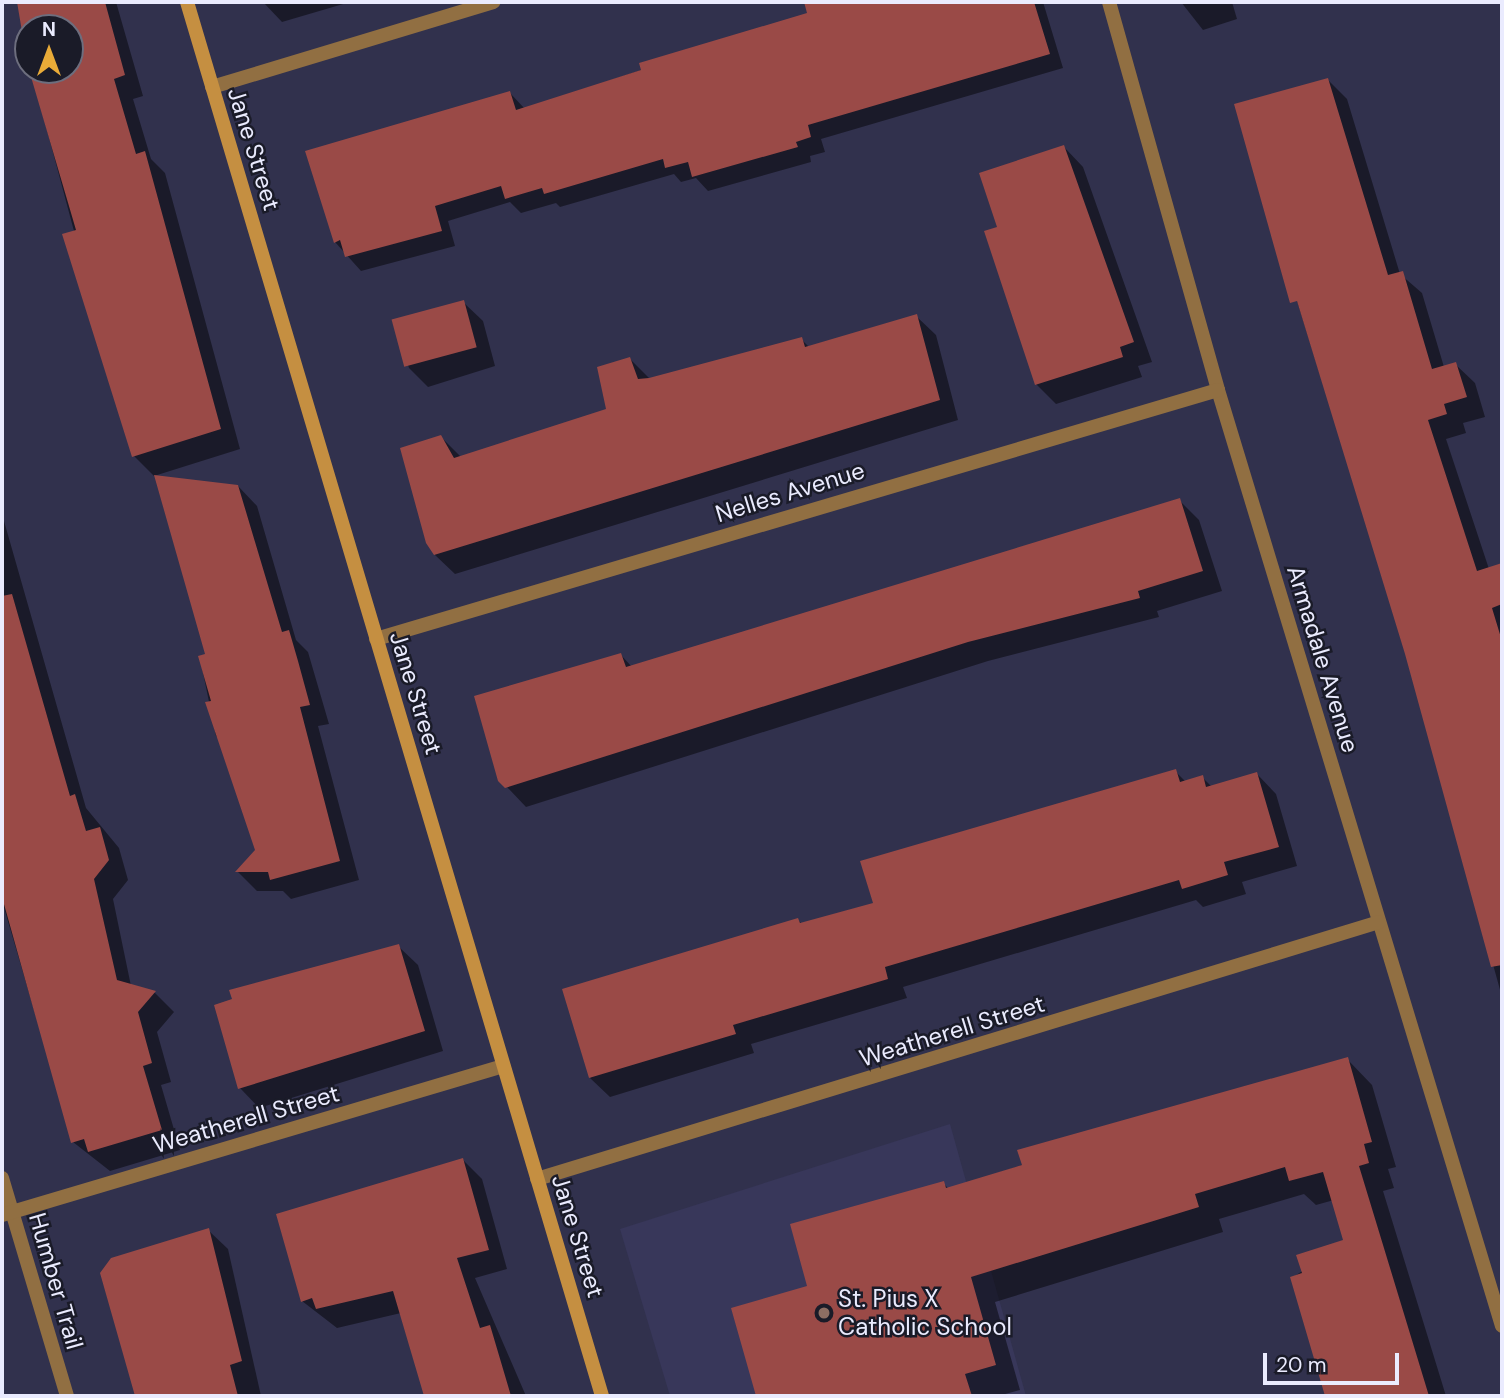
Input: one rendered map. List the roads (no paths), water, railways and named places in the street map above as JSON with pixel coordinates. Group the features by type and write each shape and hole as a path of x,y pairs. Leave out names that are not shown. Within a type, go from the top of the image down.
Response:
{"main road":[{"name":"Jane Street","path":"187,2 602,1396"}],"street":[{"path":"212,87 493,2"},
{"name":"Armadale Avenue","path":"1109,2 1218,390 1502,1326"},
{"name":"Nelles Avenue","path":"376,639 1218,390"},
{"name":"Weatherell Street","path":"537,1180 1379,922"},
{"name":"Weatherell Street","path":"7,1213 503,1066"},
{"name":"Humber Trail","path":"2,1178 7,1213 67,1396"}],"place":[{"name":"St. Pius X Catholic School","path":"824,1313"}]}
